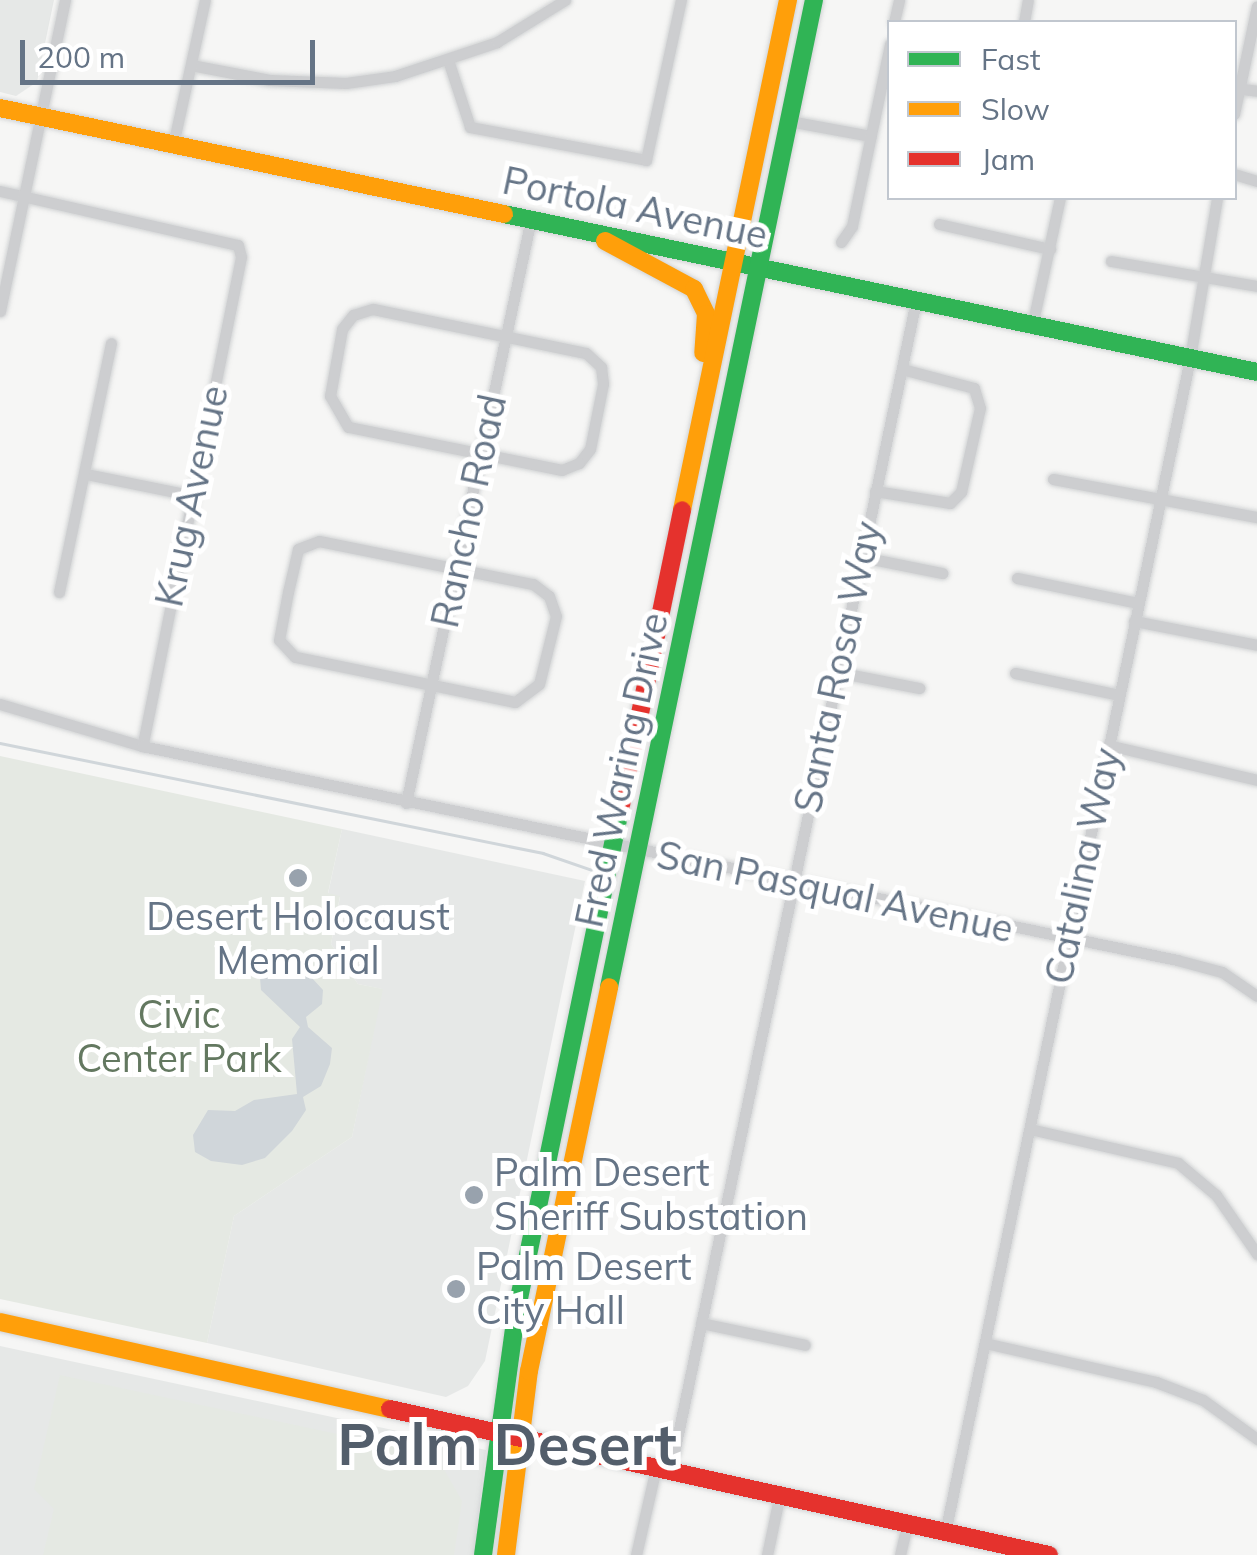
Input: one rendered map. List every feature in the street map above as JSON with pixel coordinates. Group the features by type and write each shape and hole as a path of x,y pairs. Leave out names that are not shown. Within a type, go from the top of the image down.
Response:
{"main road":[{"path":"787,128 778,116 798,16 790,0"},
{"name":"Fred Waring Drive","path":"483,1555 516,1313 700,412 790,0"},
{"name":"Fred Waring Drive","path":"506,1555 529,1371 640,852 814,0"},
{"name":"Portola Avenue","path":"0,108 1257,372"},
{"path":"582,229 684,280 702,300 700,412"},
{"path":"0,1312 63,1338"},
{"path":"0,1322 520,1442 1039,1554"}],"street":[{"path":"0,307 65,0"},
{"path":"173,145 205,0"},
{"path":"191,65 270,80 346,83 448,63 565,0"},
{"path":"448,63 470,127 646,160 681,0"},
{"path":"1257,6 1237,88 1257,92"},
{"path":"841,242 852,226 887,58"},
{"path":"787,128 870,136"},
{"path":"0,190 24,196"},
{"name":"Krug Avenue","path":"24,196 238,245 241,257 142,746"},
{"path":"1032,326 1060,200"},
{"name":"Catalina Way","path":"945,1533 1190,358 1217,200"},
{"name":"Rancho Road","path":"406,804 531,218"},
{"path":"940,224 1050,248"},
{"path":"1111,261 1257,286"},
{"name":"Santa Rosa Way","path":"636,1555 655,1472 674,1453 916,301"},
{"path":"372,309 508,337 586,353 601,367 590,449 562,470 348,427 330,396 342,329 354,315 372,309"},
{"path":"60,592 111,343"},
{"path":"875,492 950,503 961,492 980,408 974,388 902,369"},
{"path":"86,474 190,495"},
{"path":"1053,479 1257,516"},
{"path":"319,541 456,568 532,584 549,596 556,616 539,684 530,696 515,702 295,657 279,640 298,549 319,541"},
{"path":"862,557 942,573"},
{"path":"1017,578 1138,603"},
{"path":"1134,621 1257,645"},
{"path":"837,672 919,688"},
{"path":"1015,672 1119,695"},
{"name":"San Pasqual Avenue","path":"0,704 142,746 406,804 1222,972 1257,996"},
{"path":"1108,745 1257,780"},
{"path":"1030,1128 1178,1162 1223,1203 1257,1254"},
{"path":"701,1323 805,1345"},
{"path":"986,1342 1156,1382 1203,1400 1257,1439"},
{"path":"767,1555 779,1498"},
{"path":"900,1555 907,1525"}],"shaded area":[{"path":"0,0 54,0 37,82 16,96 0,92"},
{"path":"342,829 585,881 485,1361 468,1386 446,1397 207,1343 234,1216 352,1137 382,989 358,984 331,944 340,897 328,894"},
{"path":"281,960 300,965 323,990 322,1004 306,1017 308,1027 332,1048 330,1064 321,1086 303,1097 306,1110 292,1131 265,1158 242,1165 211,1161 195,1152 193,1135 208,1110 235,1111 254,1100 297,1094 292,1039 300,1027 261,990 260,978"},
{"path":"0,1346 486,1450 474,1555 0,1555"}],"green space":[{"name":"Civic Center Park","path":"0,756 342,829 328,893 340,896 331,944 358,984 383,989 352,1137 234,1216 207,1343 0,1299"},
{"path":"60,1375 436,1455 462,1501 454,1555 43,1555 54,1509 34,1489"}],"waterway":[{"path":"0,743 543,853 595,871"}],"traffic: fast":[{"path":"609,987 814,0"},
{"path":"504,214 1257,372"},
{"path":"483,1555 516,1313 620,810"}],"traffic: slow":[{"path":"682,510 788,0"},
{"path":"0,108 504,214"},
{"path":"605,241 694,289 706,314 703,353"},
{"path":"506,1555 529,1371 609,987"},
{"path":"0,1322 390,1409"}],"traffic: jam":[{"path":"620,810 682,510"},
{"path":"390,1409 1049,1555"}],"place":[{"name":"Desert Holocaust Memorial","path":"298,878"},
{"name":"Palm Desert Sheriff Substation","path":"474,1195"},
{"name":"Palm Desert City Hall","path":"456,1289"}],"district":[{"name":"Palm Desert","path":"507,1444"}]}
